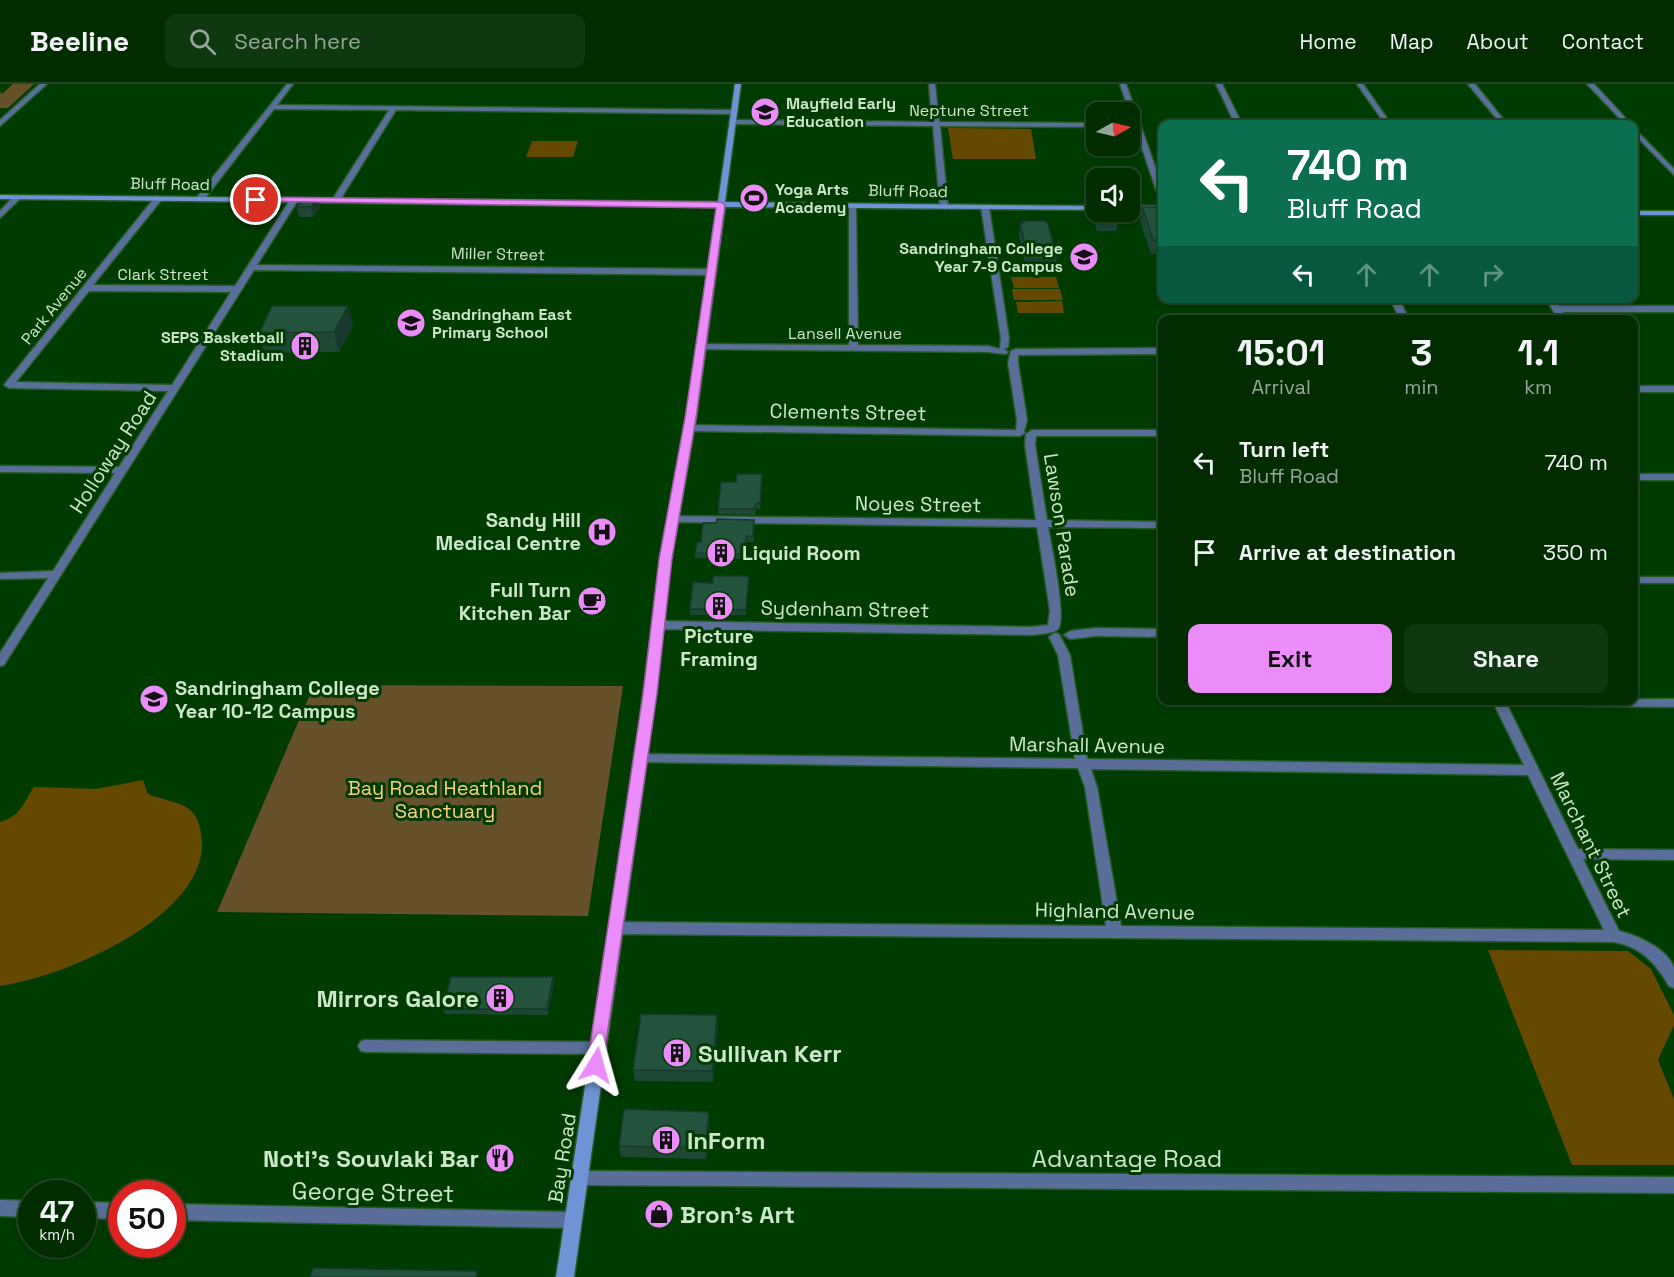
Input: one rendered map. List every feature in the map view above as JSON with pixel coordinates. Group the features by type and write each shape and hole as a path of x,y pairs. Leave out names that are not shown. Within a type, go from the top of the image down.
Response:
{"main road":[{"name":"Bay Road","path":"565,1277 641,758 672,519 689,428 738,84"},
{"name":"Bluff Road","path":"0,197 1086,208"},
{"path":"1140,208 1158,208"},
{"path":"1638,213 1674,213"}],"street":[{"path":"0,124 44,84"},
{"path":"200,199 290,84"},
{"path":"932,84 945,207"},
{"path":"1123,84 1127,102"},
{"path":"1219,84 1237,120"},
{"path":"1360,84 1385,120"},
{"path":"1471,84 1501,120"},
{"path":"1590,84 1624,120"},
{"path":"271,107 734,112"},
{"path":"336,200 393,109"},
{"name":"Neptune Street","path":"733,122 1086,125"},
{"path":"1638,134 1674,173"},
{"path":"1140,142 1158,185"},
{"path":"0,216 18,197"},
{"name":"Park Avenue","path":"159,198 9,385 176,388"},
{"name":"Holloway Road","path":"0,662 294,200"},
{"path":"852,206 854,348"},
{"name":"Lawson Parade","path":"985,207 1061,631 1079,754 1091,787 1114,930"},
{"name":"Miller Street","path":"254,266 712,272"},
{"name":"Clark Street","path":"87,288 238,289"},
{"path":"1552,303 1560,315"},
{"path":"1556,309 1674,309"},
{"name":"Lansell Avenue","path":"701,347 1158,351"},
{"path":"1638,389 1674,389"},
{"name":"Clements Street","path":"689,428 1158,433"},
{"path":"0,469 123,470"},
{"path":"1638,477 1674,477"},
{"name":"Noyes Street","path":"672,519 1158,525"},
{"path":"5,576 55,576"},
{"path":"1638,580 1674,580"},
{"name":"Sydenham Street","path":"659,625 1158,633"},
{"path":"1638,703 1674,703"},
{"name":"Marchant Street","path":"1500,705 1614,936 1633,940 1653,951 1667,967 1674,981"},
{"name":"Marshall Avenue","path":"641,758 1532,770"},
{"path":"1574,854 1674,855"},
{"name":"Highland Avenue","path":"616,927 1614,936"},
{"path":"366,1046 599,1048"},
{"name":"Advantage Road","path":"579,1178 1674,1185"},
{"path":"0,1208 18,1209"},
{"name":"George Street","path":"186,1212 573,1220"}],"shaded area":[{"path":"948,128 1031,129 1036,159 953,159"},
{"path":"532,141 578,141 573,157 526,157"},
{"path":"1011,277 1056,277 1059,288 1014,288"},
{"path":"1012,289 1060,289 1063,300 1014,300"},
{"path":"1062,301 1064,313 1018,313 1016,302"},
{"path":"143,780 150,795 185,807 192,812 199,824 202,842 197,870 180,895 156,919 125,940 92,957 27,981 0,986 0,822 17,813 34,787 96,789"},
{"path":"1488,950 1628,951 1651,969 1674,1015 1674,1025 1658,1060 1674,1099 1674,1165 1572,1165"}],"green space":[{"path":"13,84 34,84 8,108 0,108 0,92 2,94"},
{"name":"Bay Road Heathland Sanctuary","path":"314,685 623,686 588,916 217,912"}],"building":[{"path":"303,197 317,197 311,207 297,207"},
{"path":"1142,207 1158,207 1158,240 1153,240"},
{"path":"1023,221 1048,223 1057,259 1028,259 1020,223 1024,223"},
{"path":"272,306 348,306 334,332 259,333"},
{"path":"737,474 762,474 760,503 756,503 755,509 718,509 721,482 736,482"},
{"path":"717,519 754,520 753,536 747,536 744,554 695,553 697,542 701,542 703,523 716,523"},
{"path":"713,576 749,576 746,610 690,609 693,582 713,583"},
{"name":"Mirrors Galore","path":"451,977 553,977 547,1009 443,1009"},
{"name":"Sullivan Kerr","path":"641,1014 717,1015 712,1071 633,1070"},
{"name":"InForm","path":"624,1109 709,1112 705,1148 619,1146"},
{"path":"313,1268 477,1271 476,1277 310,1277"}],"place":[{"name":"Mayfield Early Education","path":"765,112"},
{"name":"Yoga Arts Academy","path":"754,198"},
{"name":"Sandringham College Year 7-9 Campus","path":"1084,257"},
{"name":"Sandringham East Primary School","path":"411,323"},
{"name":"SEPS Basketball Stadium","path":"305,346"},
{"name":"Sandy Hill Medical Centre","path":"602,532"},
{"name":"Liquid Room","path":"721,553"},
{"name":"Full Turn Kitchen Bar","path":"592,601"},
{"name":"Picture Framing","path":"719,606"},
{"name":"Sandringham College Year 10-12 Campus","path":"154,699"},
{"name":"Mirrors Galore","path":"500,998"},
{"name":"Sullivan Kerr","path":"677,1053"},
{"name":"InForm","path":"666,1140"},
{"name":"Noti's Souvlaki Bar","path":"500,1158"},
{"name":"Bron's Art","path":"659,1214"}],"route":[{"path":"256,200 721,205 691,418 666,559 650,694 596,1065"}]}
